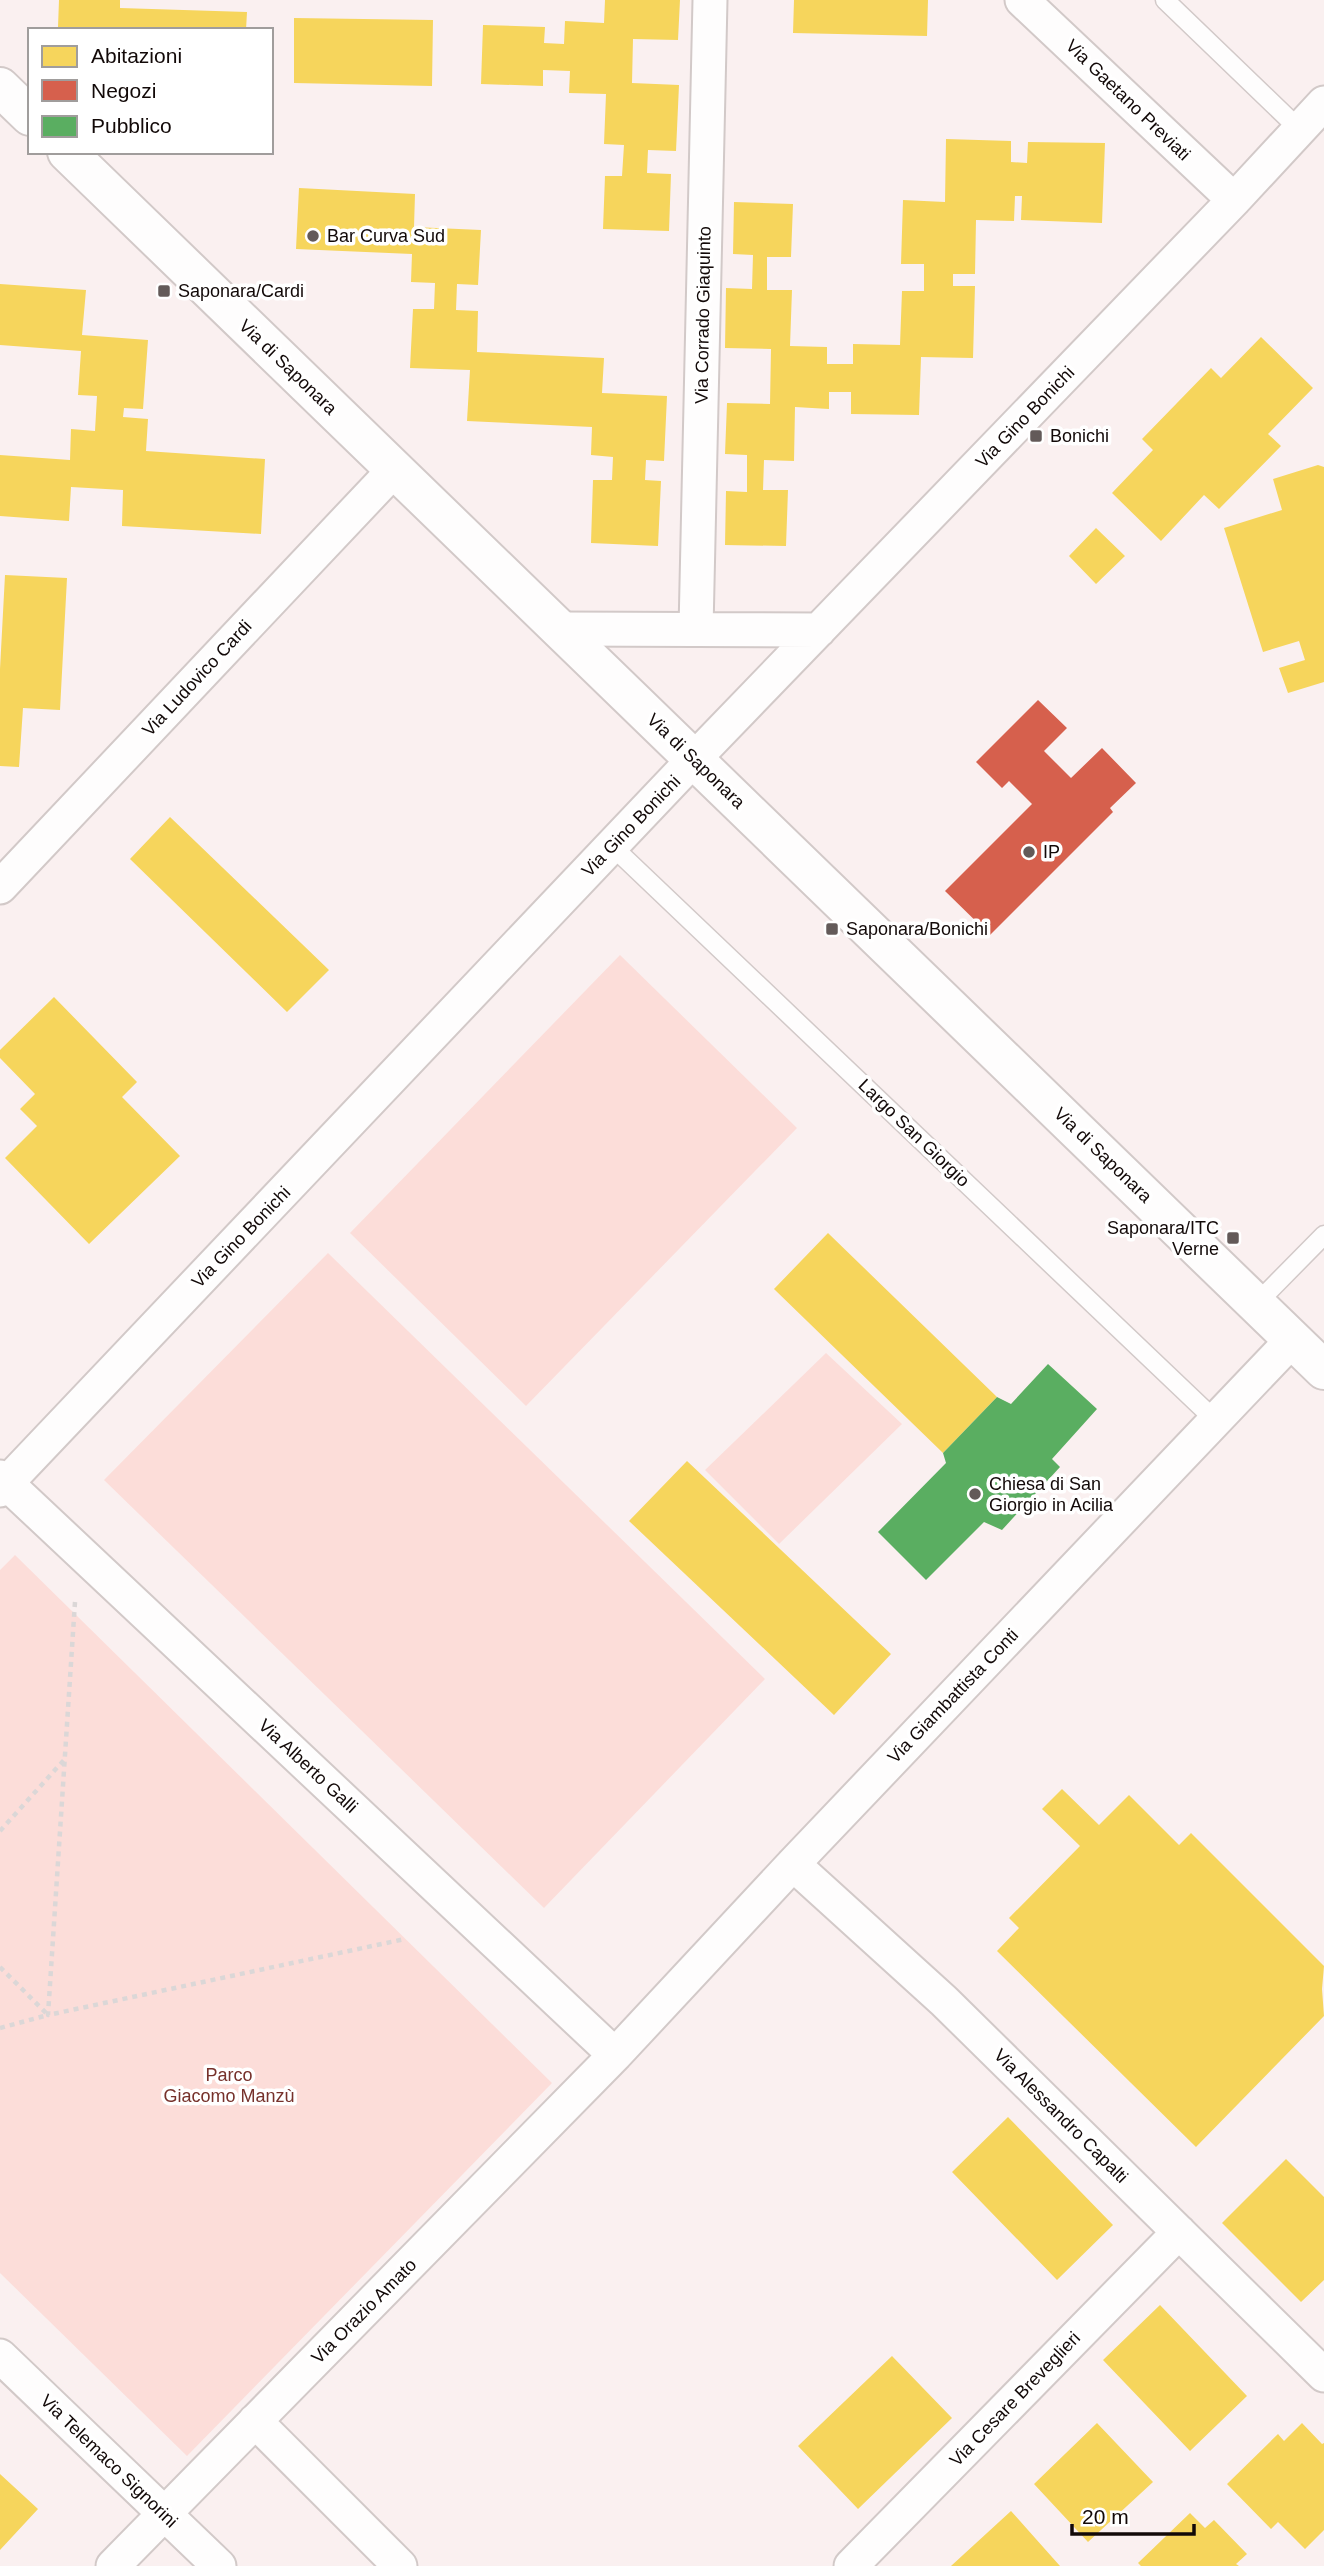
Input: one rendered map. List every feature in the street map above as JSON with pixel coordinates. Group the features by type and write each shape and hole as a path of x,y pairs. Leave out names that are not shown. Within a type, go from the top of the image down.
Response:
{"street":[{"name":"Via Corrado Giaquinto","path":"696,629 710,0"},
{"name":"Via Gaetano Previati","path":"1023,0 1234,200"},
{"path":"0,87 28,114"},
{"name":"Via Gino Bonichi","path":"2,1484 1324,103"},
{"name":"Via di Saponara","path":"69,154 1324,1370"},
{"name":"Via Ludovico Cardi","path":"0,887 394,470"},
{"path":"559,629 819,630"},
{"name":"Via Giambattista Conti","path":"615,2055 1293,1339"},
{"name":"Via Alberto Galli","path":"2,1484 615,2055"},
{"name":"Via Alessandro Capalti","path":"793,1864 944,2001 1324,2375"},
{"name":"Via Orazio Amato","path":"113,2566 615,2055"},
{"name":"Via Cesare Breveglieri","path":"851,2566 1179,2232"},
{"name":"Via Telemaco Signorini","path":"0,2356 219,2566"},
{"path":"255,2421 400,2566"}],"lane":[{"path":"1165,0 1299,129"},
{"name":"Largo San Giorgio","path":"612,846 1216,1421"},
{"path":"1257,1303 1324,1235"}],"path":[{"path":"48,2015 75,1602"},
{"path":"0,1831 64,1759"},
{"path":"0,2028 48,2015 405,1939"},
{"path":"0,1967 48,2015"}],"green space":[{"path":"620,955 797,1128 526,1406 350,1233"},
{"path":"328,1253 765,1679 544,1908 104,1480"},
{"path":"826,1353 902,1424 779,1544 705,1470"},
{"name":"Parco Giacomo Manzù","path":"15,1555 552,2083 187,2456 0,2273 0,1570"}],"building: Abitazioni":[{"path":"59,0 120,0 120,8 247,12 246,28 58,27"},
{"path":"605,0 680,0 678,40 633,39 632,83 679,85 676,151 648,150 647,173 671,174 669,231 603,229 605,176 622,176 624,145 604,144 606,94 569,93 570,71 543,70 543,86 481,84 483,25 545,27 544,43 564,44 565,21 604,23"},
{"path":"794,0 928,0 927,36 793,33"},
{"path":"294,18 433,20 432,86 294,83"},
{"path":"946,139 1011,141 1011,162 1027,163 1028,142 1105,143 1102,223 1021,220 1022,196 1015,196 1014,221 976,220 975,274 953,274 953,286 975,286 973,358 921,357 919,415 851,414 851,392 829,392 829,409 795,407 794,461 764,460 763,490 788,490 786,546 725,545 726,491 747,492 747,455 725,454 727,403 770,404 771,349 725,348 726,288 752,289 753,255 733,254 734,202 793,204 791,257 767,257 767,290 792,290 790,346 827,347 827,364 853,364 853,344 900,345 902,291 924,291 924,264 901,264 903,200 945,202"},
{"path":"299,188 415,194 414,227 481,230 478,285 457,284 456,310 478,311 477,352 604,358 602,393 667,396 664,461 646,460 645,480 661,481 658,546 591,543 593,480 612,480 613,457 591,455 592,427 467,421 470,370 410,368 413,309 434,309 435,283 411,282 412,254 296,249"},
{"path":"0,284 86,290 82,335 148,340 143,409 124,408 123,417 148,419 146,451 265,459 261,534 122,526 123,490 71,487 69,521 0,516 0,455 70,460 71,429 95,431 97,396 78,395 81,351 0,345"},
{"path":"1261,337 1313,388 1268,434 1281,446 1219,509 1204,495 1161,541 1112,493 1153,450 1142,439 1211,368 1221,378"},
{"path":"1318,465 1324,467 1324,682 1288,693 1279,668 1305,660 1299,641 1263,652 1224,528 1282,510 1273,479"},
{"path":"1096,528 1125,556 1096,584 1069,556"},
{"path":"5,575 67,578 60,710 23,708 19,767 0,766 0,669"},
{"path":"170,817 329,970 287,1012 130,859"},
{"path":"54,997 137,1082 122,1097 180,1156 89,1244 5,1158 37,1126 20,1109 35,1094 0,1058 0,1050"},
{"path":"828,1233 997,1397 943,1453 774,1289"},
{"path":"687,1461 891,1654 834,1715 629,1521"},
{"path":"1062,1789 1099,1825 1129,1795 1179,1845 1191,1833 1324,1966 1324,2016 1196,2147 997,1951 1019,1928 1009,1918 1080,1846 1042,1809"},
{"path":"1008,2117 1113,2225 1057,2280 952,2172"},
{"path":"1286,2159 1324,2197 1324,2280 1301,2302 1222,2223"},
{"path":"1160,2305 1247,2396 1190,2451 1103,2360"},
{"path":"892,2356 952,2418 858,2509 798,2446"},
{"path":"1097,2423 1153,2482 1088,2542 1034,2484"},
{"path":"1302,2423 1324,2443 1324,2530 1305,2549 1278,2522 1271,2529 1227,2484 1278,2434 1284,2441"},
{"path":"0,2474 38,2509 0,2550"},
{"path":"1011,2511 1060,2566 951,2566"},
{"path":"1190,2513 1205,2528 1214,2520 1247,2554 1236,2564 1239,2566 1141,2566 1138,2563"}],"building: Negozi":[{"name":"IP","path":"1038,700 1067,728 1044,751 1071,778 1102,748 1136,783 1110,808 1113,812 990,935 945,891 1032,804 1009,781 1002,788 976,762"}],"building: Pubblico":[{"name":"Chiesa di San Giorgio in Acilia","path":"1048,1364 1097,1409 1052,1459 1060,1467 1002,1530 984,1522 926,1580 878,1532 946,1463 943,1453 997,1397 1011,1404"}],"place":[{"name":"Bar Curva Sud","path":"313,236"},
{"name":"Saponara/Cardi","path":"164,291"},
{"name":"Bonichi","path":"1036,436"},
{"name":"IP","path":"1029,852"},
{"name":"Saponara/Bonichi","path":"832,929"},
{"name":"Saponara/ITC Verne","path":"1233,1238"},
{"name":"Chiesa di San Giorgio in Acilia","path":"975,1494"}]}
